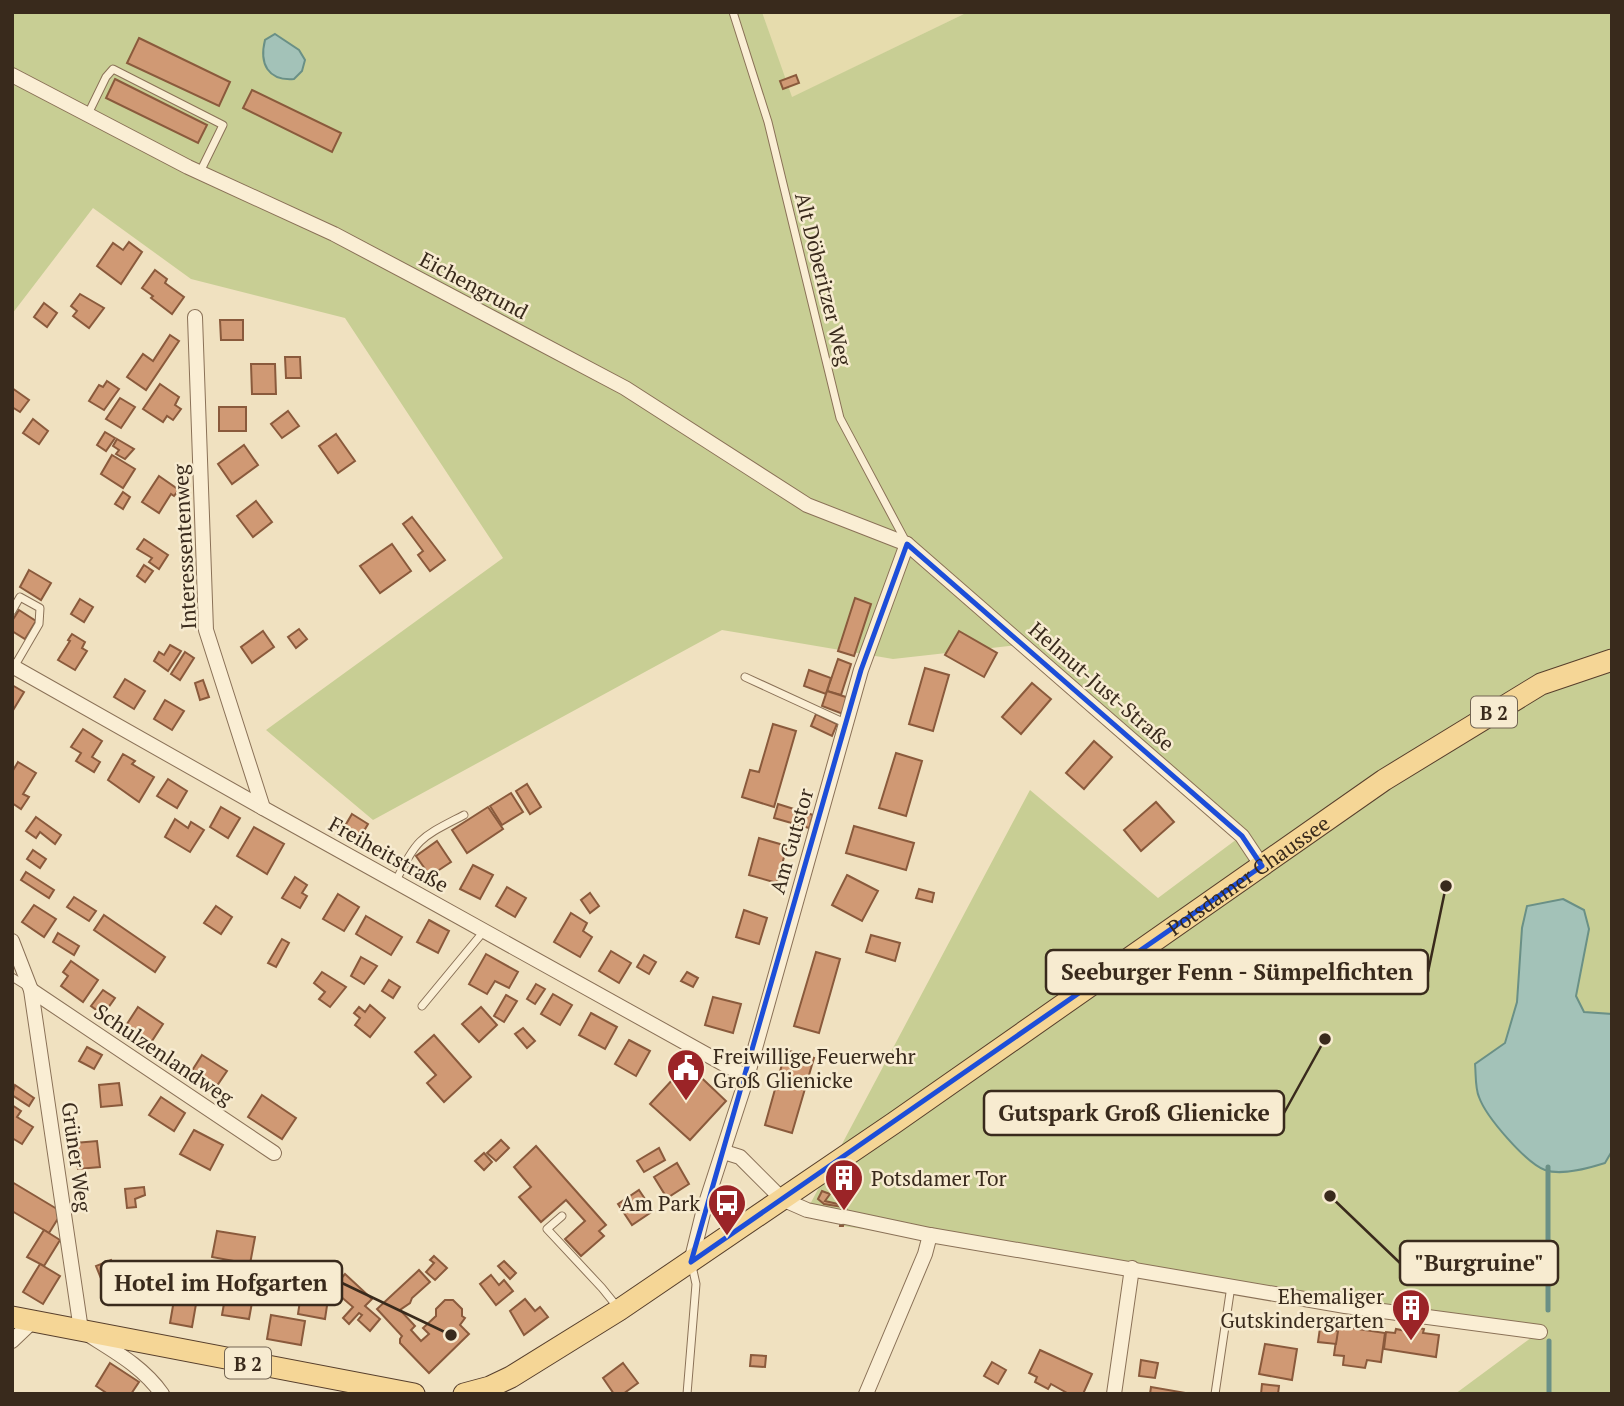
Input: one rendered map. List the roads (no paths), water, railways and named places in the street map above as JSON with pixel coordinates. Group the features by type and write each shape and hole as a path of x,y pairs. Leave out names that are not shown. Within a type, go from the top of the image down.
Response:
{"main road":[{"name":"Potsdamer Chaussee","path":"464,1394 511,1377 620,1310 1384,780 1541,684 1612,660"},
{"name":"B 2","path":"22,1319 414,1394"}],"street":[{"name":"Eichengrund","path":"12,75 200,172 334,234 625,388 807,505 907,544"},
{"name":"Interessentenweg","path":"195,317 206,630 263,808"},
{"name":"Am Gutstor","path":"691,1262 704,1209 747,1077 861,670 907,544"},
{"name":"Helmut-Just-Straße","path":"907,544 1242,836 1262,866"},
{"name":"Freiheitstraße","path":"13,666 747,1077"},
{"name":"Grüner Weg","path":"12,941 31,990 81,1330"},
{"name":"Schulzenlandweg","path":"31,990 274,1153"},
{"path":"724,1152 740,1157 782,1199 807,1210 930,1235 1345,1306 1540,1332"},
{"path":"866,1394 925,1254 930,1235"},
{"path":"1114,1394 1132,1268"},
{"path":"12,1341 22,1319"},
{"path":"81,1330 151,1378 162,1394"}],"lane":[{"name":"Alt Döberitzer Weg","path":"733,12 768,122 840,418 907,544"},
{"path":"88,114 106,76 113,69 223,125 200,172"},
{"path":"12,611 20,597 40,608 38,624 13,666"},
{"path":"745,677 846,724"},
{"path":"395,882 409,853 423,837 464,814"},
{"path":"422,1006 484,931"},
{"path":"12,976 31,990"},
{"path":"562,1216 547,1228 620,1310"},
{"path":"687,1394 696,1284 691,1262"},
{"path":"1215,1394 1231,1286"}],"water":[{"path":"275,34 299,50 305,60 302,71 294,79 272,74 265,63 265,40"},
{"path":"1563,899 1584,910 1589,929 1576,996 1584,1012 1612,1014 1612,1151 1605,1163 1575,1171 1552,1172 1537,1166 1518,1149 1483,1106 1476,1085 1475,1064 1505,1043 1517,1002 1522,928 1527,906"}],"waterway":[{"path":"1548,1167 1548,1310"},
{"path":"1549,1341 1549,1394"}],"place":[{"name":"Seeburger Fenn - Sümpelfichten","path":"1446,886"},
{"name":"Gutspark Groß Glienicke","path":"1325,1039"},
{"name":"Freiwillige Feuerwehr Groß Glienicke","path":"686,1102"},
{"name":"\"Burgruine\"","path":"1330,1196"},
{"name":"Potsdamer Tor","path":"844,1212"},
{"name":"Am Park","path":"727,1237"},
{"name":"Hotel im Hofgarten","path":"451,1335"},
{"name":"Ehemaliger Gutskindergarten","path":"1411,1342"}]}
